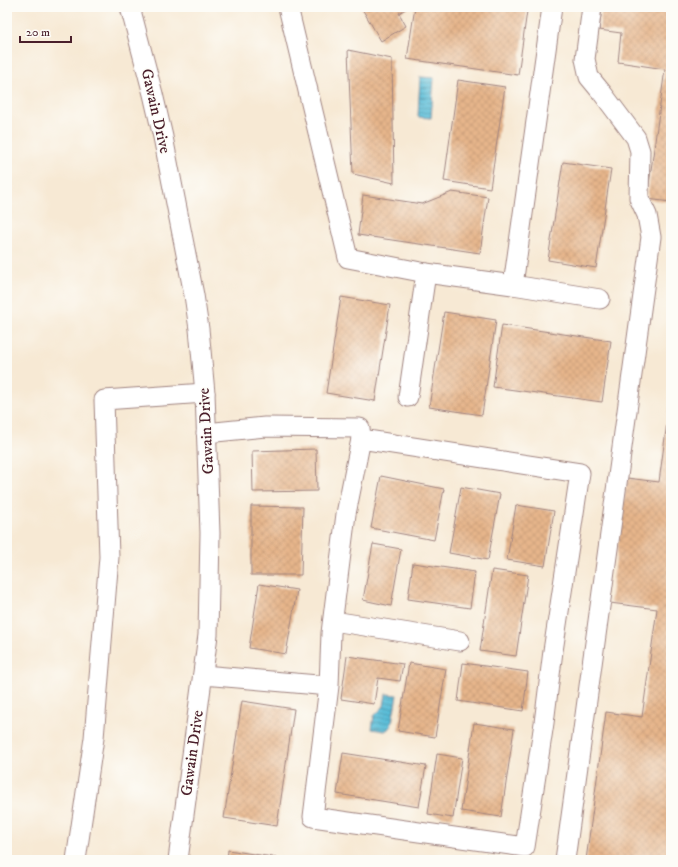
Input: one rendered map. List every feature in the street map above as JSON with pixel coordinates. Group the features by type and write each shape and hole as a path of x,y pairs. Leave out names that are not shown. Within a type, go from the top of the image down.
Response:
{"street":[{"name":"Gawain Drive","path":"130,7 155,102 172,182 199,329 204,393 210,533 208,635 178,860"},
{"path":"288,7 348,258 426,273 600,299"},
{"path":"513,285 552,7"},
{"path":"565,860 651,237 647,215 639,198 640,151 636,138 589,77 585,59 592,7"},
{"path":"408,397 426,273"},
{"path":"76,860 94,738 109,557 104,400 204,393"},
{"path":"206,433 265,427 360,428 361,439 346,514 333,622 329,686 313,817 525,847 580,473 361,439"},
{"path":"333,622 460,641"},
{"path":"203,675 329,686"}],"water":[{"path":"420,77 434,78 431,118 418,117"},
{"path":"386,694 397,695 391,727 385,731 372,729 374,716 384,706"}],"building":[{"path":"361,7 409,7 399,13 406,26 381,41"},
{"path":"415,7 498,7 527,11 518,75 407,59"},
{"path":"602,7 671,7 671,202 647,199 665,69 618,62 621,33 599,30"},
{"path":"348,50 392,59 394,183 353,174"},
{"path":"458,80 505,87 490,188 444,181"},
{"path":"563,162 611,169 596,268 548,260"},
{"path":"452,192 488,197 480,253 358,235 363,195 422,204"},
{"path":"341,297 390,305 375,401 326,393"},
{"path":"444,312 496,320 482,415 429,407"},
{"path":"502,325 611,341 602,402 493,387"},
{"path":"670,400 671,860 586,860 606,712 642,717 657,609 610,603 627,478 659,482"},
{"path":"316,449 317,491 253,492 252,451"},
{"path":"381,476 444,489 434,540 371,528"},
{"path":"461,487 500,494 488,560 449,553"},
{"path":"516,505 554,511 545,566 507,560"},
{"path":"251,506 303,507 301,575 251,575"},
{"path":"373,544 401,549 391,606 363,600"},
{"path":"413,563 475,572 470,608 408,599"},
{"path":"492,570 528,575 516,656 480,651"},
{"path":"259,584 297,590 286,654 249,648"},
{"path":"347,656 403,664 400,681 378,678 374,704 341,699"},
{"path":"409,663 446,669 435,737 398,731"},
{"path":"463,663 528,672 523,711 458,701"},
{"path":"242,701 294,709 277,826 224,818"},
{"path":"474,723 514,729 501,817 461,811"},
{"path":"343,753 426,766 419,807 337,794"},
{"path":"437,754 462,758 453,818 428,814"},
{"path":"228,850 279,858 279,860 227,860"}]}
